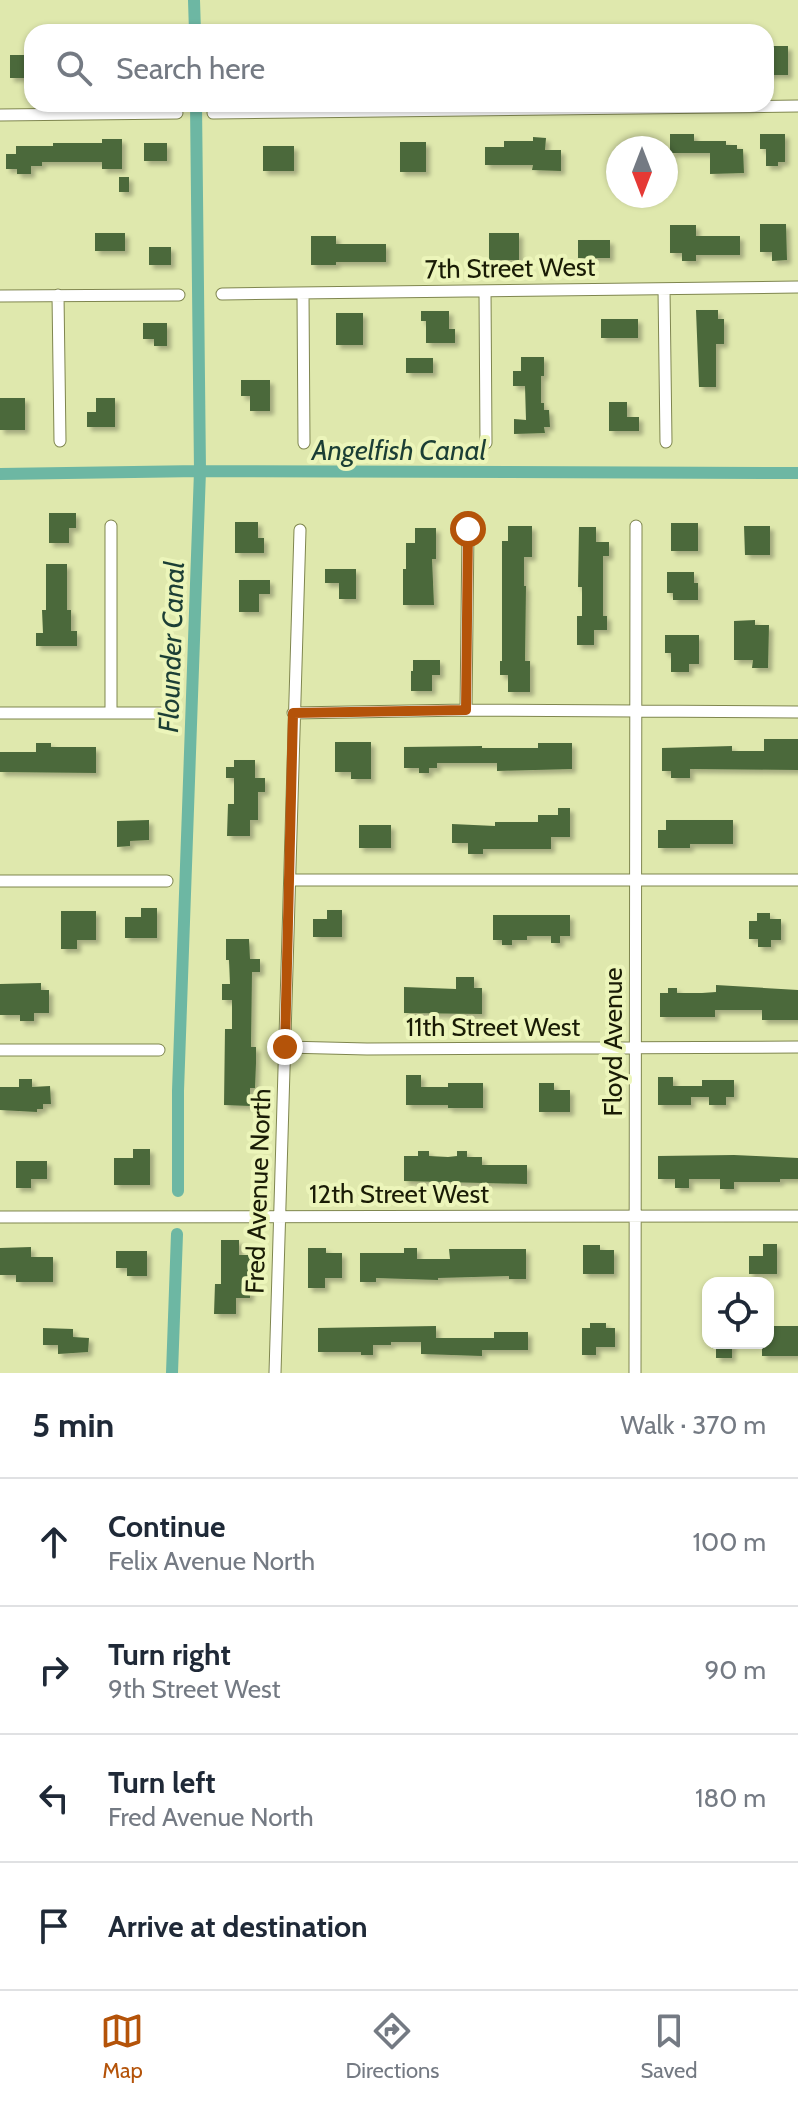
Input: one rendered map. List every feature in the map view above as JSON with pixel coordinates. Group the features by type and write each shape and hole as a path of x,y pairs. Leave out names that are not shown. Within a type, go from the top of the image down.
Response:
{"street":[{"path":"774,106 798,106"},
{"path":"213,113 297,112"},
{"path":"0,115 177,113"},
{"name":"7th Street West","path":"222,294 798,287"},
{"path":"664,289 666,442"},
{"path":"485,291 486,443"},
{"path":"303,293 304,443"},
{"path":"58,295 60,441"},
{"path":"0,296 179,295"},
{"path":"111,526 111,713"},
{"name":"Floyd Avenue","path":"635,1373 636,526"},
{"path":"466,710 468,529"},
{"name":"Fred Avenue North","path":"275,1373 300,530"},
{"path":"293,713 466,710 798,712"},
{"path":"0,713 168,713"},
{"path":"290,880 798,880"},
{"path":"0,881 167,881"},
{"name":"11th Street West","path":"285,1047 798,1047"},
{"path":"0,1050 159,1050"},
{"name":"12th Street West","path":"0,1217 798,1216"}],"building":[{"path":"774,46 788,46 788,75 774,75"},
{"path":"10,55 24,55 24,78 10,78"},
{"path":"694,134 694,141 726,141 726,145 737,145 737,149 743,149 744,173 710,174 710,153 678,153 678,136 670,136"},
{"path":"760,134 785,134 785,162 778,162 778,166 766,166 766,149 760,149"},
{"path":"533,137 546,138 545,150 561,150 561,171 532,170 533,165 485,165 485,147 504,147 504,141 533,141"},
{"path":"102,139 122,139 122,169 102,169 102,162 42,162 42,166 31,166 31,174 17,174 17,169 6,169 6,154 16,154 16,146 102,143"},
{"path":"400,142 426,142 426,172 400,172"},
{"path":"144,143 167,143 167,161 144,161"},
{"path":"263,146 294,146 294,171 263,171"},
{"path":"119,177 129,177 129,192 119,192"},
{"path":"760,224 786,224 787,260 772,261 772,252 760,252"},
{"path":"670,225 696,225 696,236 740,236 740,255 696,255 696,261 682,261 682,253 670,253"},
{"path":"95,233 125,233 125,251 95,251"},
{"path":"489,233 519,233 519,260 489,260"},
{"path":"311,236 336,236 336,244 386,244 386,262 311,265"},
{"path":"578,240 610,240 610,258 578,258"},
{"path":"149,247 171,247 171,265 149,265"},
{"path":"696,310 718,310 718,319 724,319 724,344 716,344 716,387 699,387"},
{"path":"421,311 449,311 449,329 455,329 455,343 426,343 426,321 421,321"},
{"path":"336,313 363,313 363,345 336,345"},
{"path":"601,319 638,319 638,338 601,338"},
{"path":"143,323 167,323 167,346 154,346 154,339 143,339"},
{"path":"521,357 544,357 541,403 544,403 544,410 549,410 550,427 544,427 545,433 514,434 514,419 526,420 525,386 513,386 513,371 521,371"},
{"path":"406,358 433,358 433,373 406,373"},
{"path":"241,380 270,380 270,411 250,411 250,396 241,396"},
{"path":"0,398 25,398 25,430 0,430"},
{"path":"96,398 115,398 115,427 87,427 87,412 96,412"},
{"path":"609,402 627,402 627,417 639,417 639,431 609,431"},
{"path":"49,513 76,513 76,528 69,528 69,543 49,543"},
{"path":"235,522 258,522 258,538 264,538 264,553 235,553"},
{"path":"671,523 698,523 698,551 671,551"},
{"path":"508,526 532,526 532,557 524,557 525,661 530,661 530,692 508,692 508,675 500,675 502,541 508,541"},
{"path":"744,526 770,526 770,555 745,555"},
{"path":"579,527 596,527 596,542 609,542 609,556 603,556 603,616 607,616 607,630 594,630 594,645 577,645 577,616 582,616 582,587 578,587"},
{"path":"415,528 436,528 436,559 432,559 434,605 403,605 406,543 415,543"},
{"path":"46,564 67,564 67,610 71,610 71,631 77,631 77,646 36,646 36,633 43,633 42,610 46,610"},
{"path":"325,569 356,569 356,599 339,599 339,583 325,583"},
{"path":"667,572 694,572 694,583 698,583 698,600 673,600 673,593 667,593"},
{"path":"239,580 270,580 270,594 259,594 259,612 239,612"},
{"path":"755,620 755,625 769,625 768,668 752,668 753,660 734,660 734,621"},
{"path":"665,635 699,635 699,664 689,664 689,672 671,672 671,653 665,653"},
{"path":"413,660 440,660 440,675 432,675 432,691 411,691"},
{"path":"764,739 798,739 798,770 690,769 690,778 671,778 671,771 662,771 662,748 732,746 732,751 764,751"},
{"path":"335,742 371,742 371,779 351,779 351,772 335,772"},
{"path":"36,743 51,743 51,747 96,747 96,773 0,772 0,752 36,752"},
{"path":"538,743 572,743 572,769 497,771 497,763 437,763 437,768 429,768 429,773 419,773 419,768 404,768 404,747 538,748"},
{"path":"234,760 255,760 255,778 265,778 265,792 258,792 258,820 250,820 250,836 227,836 228,804 234,804 234,778 226,778 226,767 234,767"},
{"path":"558,808 570,808 570,837 551,837 551,849 483,849 483,854 468,854 468,843 452,843 452,824 495,826 495,822 538,822 538,815 558,815"},
{"path":"149,820 149,840 130,841 130,846 117,847 117,821"},
{"path":"666,820 733,820 733,844 658,848 658,830 666,830"},
{"path":"359,825 391,825 391,848 359,848"},
{"path":"141,908 157,908 157,938 125,938 125,917 141,917"},
{"path":"327,910 342,910 342,937 313,937 313,919 327,919"},
{"path":"61,911 96,911 96,940 77,940 77,949 61,949"},
{"path":"757,913 770,913 770,919 781,919 781,940 771,940 771,947 758,947 758,939 749,939 749,921 757,921"},
{"path":"493,915 570,915 570,936 560,936 560,943 551,943 551,936 527,936 527,940 512,940 512,945 502,945 502,940 493,940"},
{"path":"226,939 249,939 250,959 260,959 260,972 252,972 251,1047 256,1047 256,1063 255,1088 250,1088 250,1106 224,1105 225,1029 232,1029 232,1000 222,1000 222,984 230,984"},
{"path":"456,977 474,977 474,988 482,988 482,1014 404,1013 404,987 456,989"},
{"path":"41,983 41,990 49,990 49,1013 34,1013 34,1021 20,1021 20,1015 0,1015 0,984"},
{"path":"716,985 798,990 798,1020 762,1020 762,1010 715,1010 715,1017 660,1017 660,993 668,993 668,988 677,988 677,993 702,993 716,992"},
{"path":"406,1075 421,1075 421,1087 483,1083 483,1108 406,1105"},
{"path":"658,1077 673,1077 673,1086 702,1086 702,1080 734,1080 734,1097 726,1097 726,1105 709,1105 709,1097 691,1097 691,1105 658,1105"},
{"path":"19,1079 32,1079 32,1087 50,1086 51,1104 43,1104 43,1109 37,1109 37,1112 0,1110 0,1087 19,1087"},
{"path":"539,1083 554,1083 554,1090 570,1090 570,1112 539,1112"},
{"path":"133,1149 150,1149 150,1185 114,1185 114,1158 133,1158"},
{"path":"418,1151 429,1151 429,1156 448,1157 457,1156 457,1151 467,1151 467,1157 482,1157 482,1165 527,1165 527,1184 404,1181 404,1156 418,1156"},
{"path":"658,1156 798,1158 798,1179 734,1182 734,1189 720,1189 720,1179 689,1179 689,1188 675,1188 675,1179 658,1179"},
{"path":"16,1161 47,1161 47,1179 31,1179 31,1188 16,1188"},
{"path":"221,1240 239,1240 239,1255 252,1255 250,1298 236,1298 236,1314 214,1314 215,1284 221,1284"},
{"path":"763,1244 777,1244 777,1274 749,1274 749,1256 763,1256"},
{"path":"583,1245 600,1245 600,1250 614,1250 614,1274 583,1274"},
{"path":"31,1247 31,1257 53,1257 53,1282 16,1282 16,1275 0,1275 0,1248"},
{"path":"308,1248 326,1248 326,1253 342,1253 342,1278 325,1278 325,1288 308,1288"},
{"path":"404,1248 417,1248 417,1259 450,1259 449,1249 526,1249 526,1279 509,1279 509,1276 438,1280 376,1278 376,1282 360,1282 360,1253 404,1253"},
{"path":"116,1251 147,1251 147,1276 127,1276 127,1268 116,1268"},
{"path":"590,1323 606,1323 606,1328 615,1328 615,1347 596,1347 596,1355 582,1355 582,1328 590,1328"},
{"path":"436,1326 436,1338 494,1338 494,1332 528,1332 528,1350 482,1350 482,1356 421,1354 421,1342 391,1342 391,1345 373,1345 373,1355 318,1352 318,1328"},
{"path":"774,1326 798,1326 798,1356 762,1356 762,1349 774,1349"},
{"path":"43,1328 73,1329 73,1337 89,1338 88,1352 58,1354 58,1345 43,1345"},
{"path":"716,1349 732,1349 732,1358 716,1358"}],"waterway":[{"name":"Flounder Canal","path":"194,0 195,24"},
{"name":"Flounder Canal","path":"178,1191 178,1091 200,471 196,112"},
{"name":"Angelfish Canal","path":"0,474 200,471 798,473"},
{"name":"Flounder Canal","path":"172,1373 177,1234"}],"route":[{"path":"285,1047 293,713 466,710 468,529"}]}
